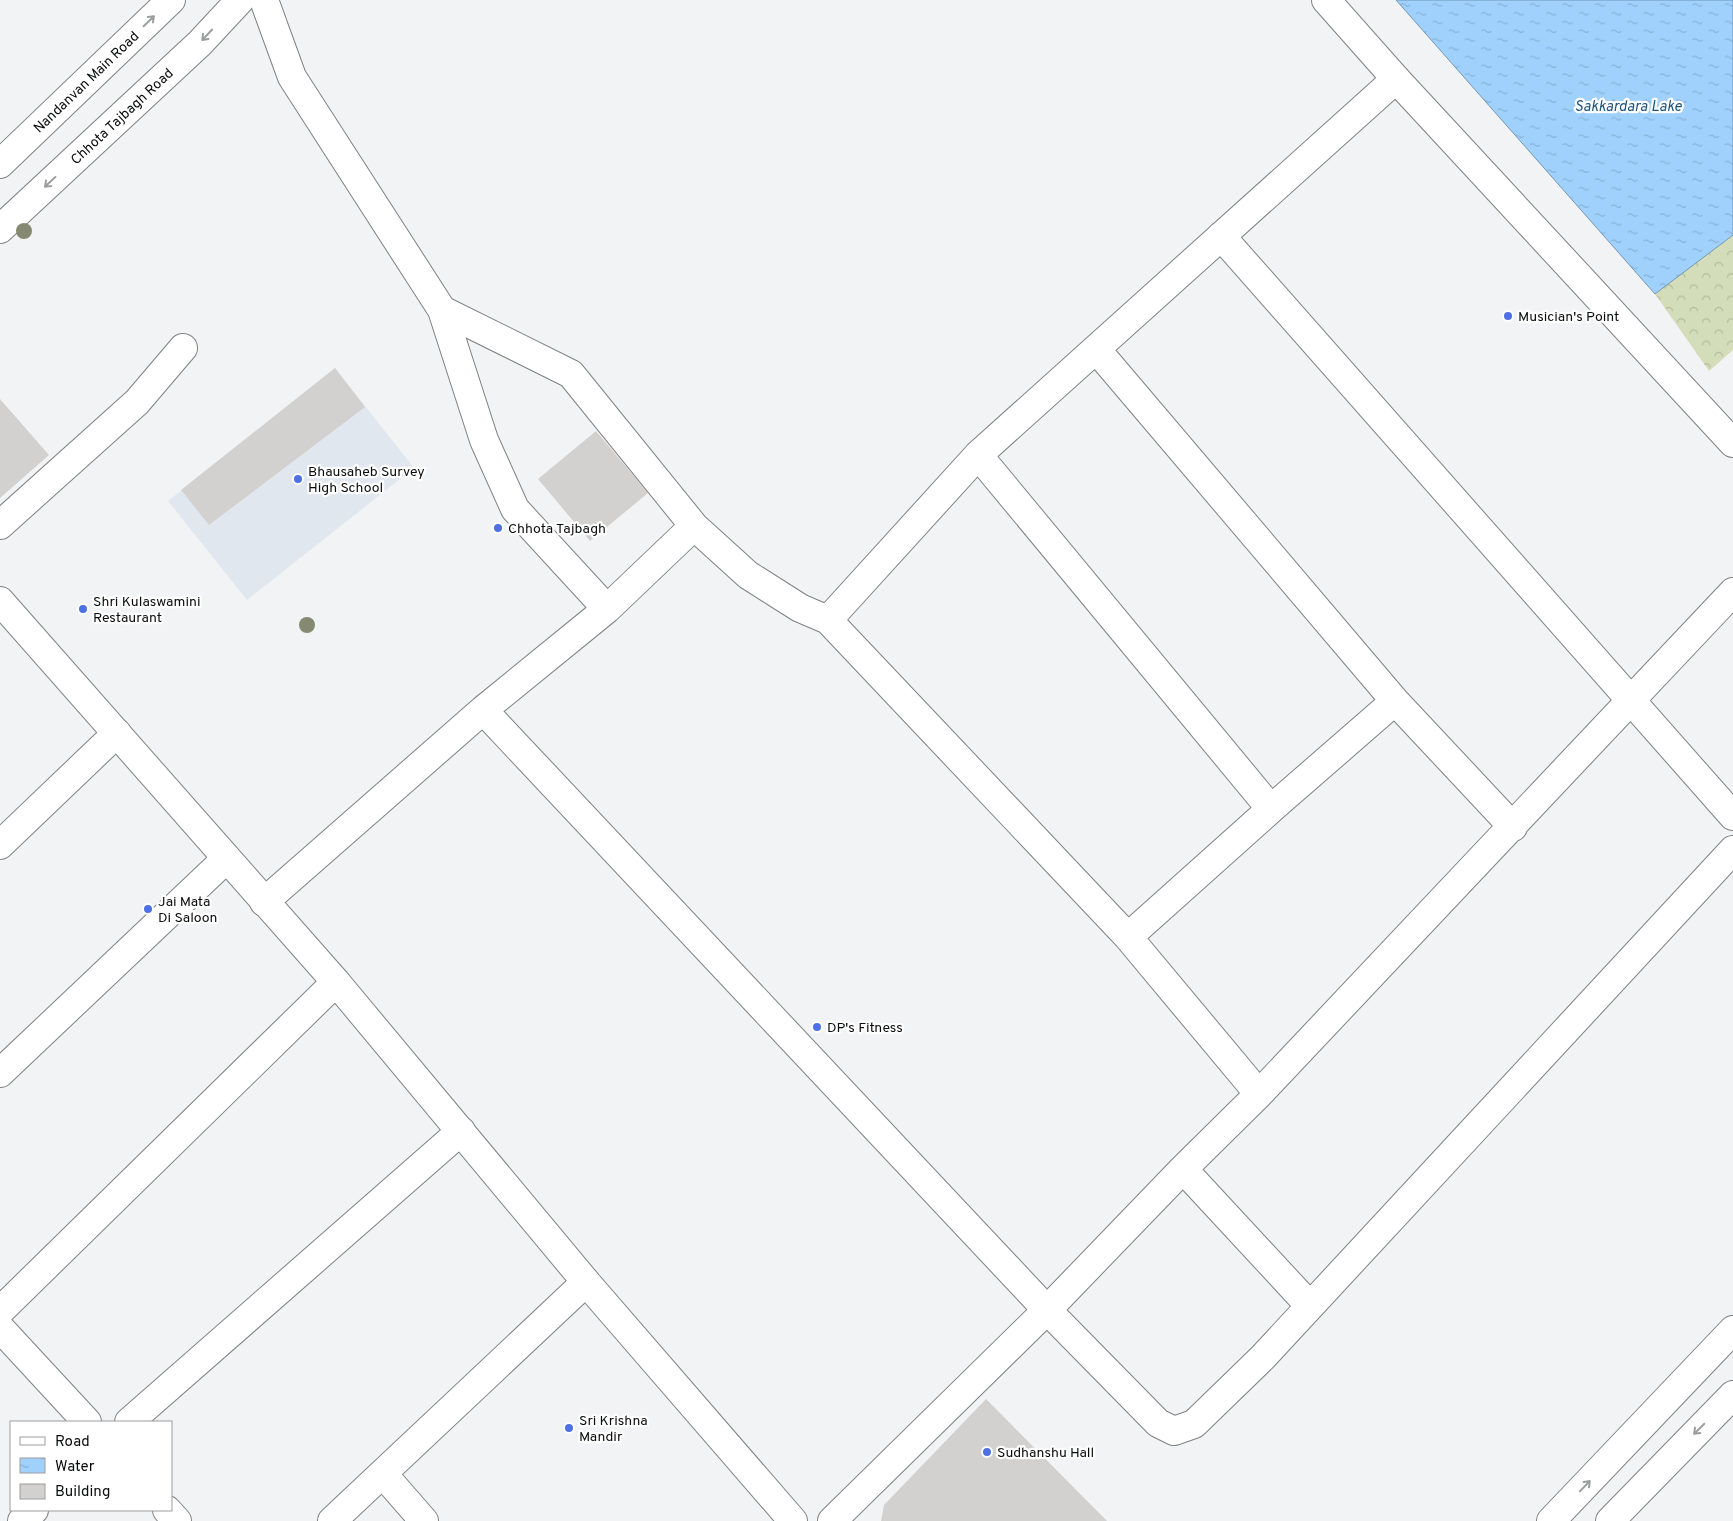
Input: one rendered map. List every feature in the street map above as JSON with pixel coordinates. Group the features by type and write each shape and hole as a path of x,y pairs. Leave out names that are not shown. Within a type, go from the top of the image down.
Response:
{"street":[{"name":"Nandanvan Main Road","path":"0,164 171,0"},
{"name":"Chhota Tajbagh Road","path":"0,229 200,43 240,0"},
{"path":"264,0 292,77 442,310 484,440 515,509 606,609"},
{"path":"1326,0 1396,79 1733,443"},
{"path":"828,620 978,455 1396,79"},
{"path":"1221,236 1733,816"},
{"path":"442,310 571,374 694,526 748,575 800,608 828,620 1128,937 1260,1094"},
{"path":"0,524 137,402 183,348"},
{"path":"1096,349 1395,701 1513,827"},
{"path":"978,455 1272,808"},
{"path":"264,902 482,710 606,609 694,526"},
{"path":"832,1521 1047,1310 1183,1169 1260,1094 1733,592"},
{"path":"0,601 336,982 586,1282 794,1521"},
{"path":"1128,937 1395,701"},
{"path":"482,710 1047,1310 1158,1423 1174,1431 1194,1424 1263,1357 1733,850"},
{"path":"0,845 117,732"},
{"path":"0,1073 226,859"},
{"path":"0,1311 336,982"},
{"path":"130,1421 461,1132"},
{"path":"1183,1169 1310,1306"},
{"path":"332,1521 586,1282"},
{"path":"0,1328 86,1421"},
{"path":"1551,1521 1733,1330"},
{"path":"1610,1521 1731,1397 1698,1368"},
{"path":"383,1474 424,1521"},
{"path":"22,1521 33,1511"},
{"path":"168,1511 177,1521"}],"shaded area":[{"name":"Bhausaheb Survey High School","path":"335,368 414,468 247,600 168,501"}],"green space":[{"path":"1733,235 1733,350 1709,371 1655,294"}],"water":[{"name":"Sakkardara Lake","path":"1396,0 1733,0 1733,235 1655,294"}],"building":[{"path":"335,368 365,407 209,525 181,490"},
{"path":"0,399 49,455 0,498"},
{"path":"596,431 648,493 590,541 538,479"},
{"name":"Sudhanshu Hall","path":"986,1399 1107,1521 881,1521 884,1505"}],"place":[{"name":"Musician's Point","path":"1508,316"},
{"name":"Bhausaheb Survey High School","path":"298,479"},
{"name":"Chhota Tajbagh","path":"498,528"},
{"name":"Shri Kulaswamini Restaurant","path":"83,609"},
{"name":"Jai Mata Di Saloon","path":"148,909"},
{"name":"DP's Fitness","path":"817,1027"},
{"name":"Sri Krishna Mandir","path":"569,1428"},
{"name":"Sudhanshu Hall","path":"987,1452"}]}
